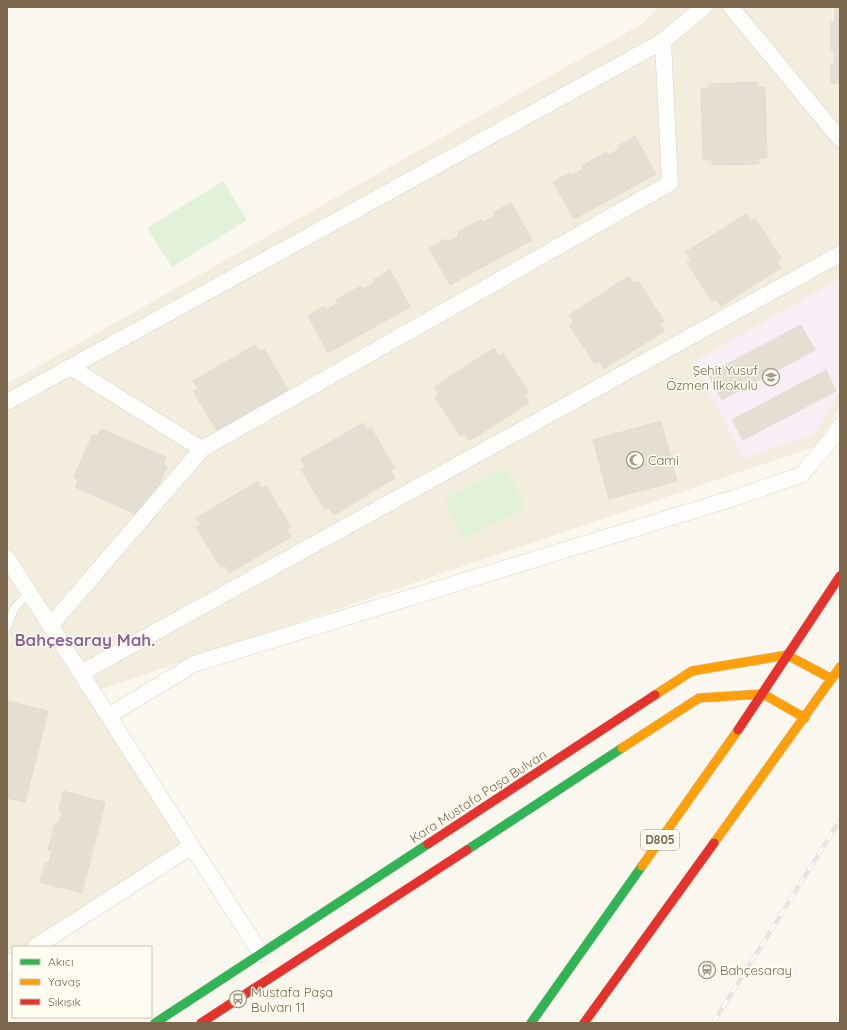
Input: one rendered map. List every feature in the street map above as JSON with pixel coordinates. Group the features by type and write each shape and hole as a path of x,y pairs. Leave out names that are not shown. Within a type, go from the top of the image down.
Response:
{"main road":[{"name":"D805","path":"532,1023 763,694 787,655 840,576"},
{"path":"787,655 832,679"},
{"name":"Kara Mustafa Paşa Bulvarı","path":"155,1023 692,671 787,655"},
{"path":"584,1023 805,718 840,667"},
{"path":"201,1023 700,698 763,694 805,718"}],"street":[{"path":"7,402 664,41 704,7"},
{"path":"731,7 840,139"},
{"path":"50,626 202,449 670,183 664,41"},
{"path":"81,673 840,254"},
{"path":"70,367 202,449"},
{"path":"108,716 194,664 731,499 801,474 835,435 840,426"},
{"path":"7,558 261,954"},
{"path":"37,946 192,846"}],"lane":[{"path":"7,627 15,607 29,593"}],"shaded area":[{"path":"659,7 840,7 840,407 817,446 99,690 201,845 48,946 12,946 12,969 7,972 7,384 642,24"},
{"name":"Şehit Yusuf Özmen İlkokulu","path":"840,278 840,392 813,435 743,459 694,362"}],"green space":[{"path":"223,181 247,220 172,267 147,228"},
{"path":"505,467 526,507 464,540 443,501"}],"building":[{"path":"831,7 840,7 840,83 831,83 831,64 834,64 834,50 831,50 831,22 835,22 835,8"},
{"path":"757,82 757,87 765,87 767,158 759,158 759,164 712,165 712,160 703,160 701,89 709,89 709,84"},
{"path":"635,136 656,174 574,219 553,182 570,173 572,176 584,169 582,166 606,152 608,155 620,149 618,146"},
{"path":"511,203 532,240 450,285 429,248 446,239 447,242 459,236 458,232 482,219 484,222 496,215 494,212"},
{"path":"746,214 751,221 755,218 781,258 777,261 781,268 721,306 716,299 712,302 687,262 691,260 686,252"},
{"path":"390,270 410,307 328,353 308,316 324,306 326,310 338,303 336,300 361,286 363,289 375,283 373,280"},
{"path":"629,276 634,284 638,281 664,321 659,323 664,331 604,369 599,362 595,364 569,325 574,322 569,315"},
{"path":"801,325 815,350 722,400 708,374"},
{"path":"255,345 259,352 264,349 288,390 283,393 288,400 218,432 193,391 198,388 193,381"},
{"path":"494,348 499,356 503,353 529,393 525,395 529,403 469,441 464,434 460,436 435,397 439,394 434,387"},
{"path":"826,370 836,391 743,440 732,420"},
{"name":"Cami","path":"661,421 677,481 609,499 593,440"},
{"path":"363,423 367,430 371,428 395,468 391,471 395,478 334,515 329,508 325,510 301,469 305,467 301,459"},
{"path":"101,429 166,457 163,465 167,467 148,510 140,516 75,487 78,480 74,477 93,434 97,436"},
{"path":"258,481 262,488 266,486 291,527 286,529 291,537 229,573 225,565 221,568 196,527 201,525 196,518"},
{"path":"7,701 48,711 25,802 7,798"},
{"path":"63,791 105,802 82,893 40,882 45,863 48,864 52,851 48,850 55,823 59,824 62,811 59,810"}],"railway":[{"path":"713,1023 840,820"}],"traffic: fast":[{"path":"467,850 622,748"},
{"path":"155,1023 428,844"},
{"path":"531,1023 642,866"}],"traffic: slow":[{"path":"655,695 692,671 787,655 832,679"},
{"path":"714,843 840,667"},
{"path":"622,748 699,698 763,694 805,718"},
{"path":"642,866 738,730"}],"traffic: jam":[{"path":"738,730 840,576"},
{"path":"428,844 655,695"},
{"path":"584,1023 714,843"},
{"path":"201,1023 467,850"}],"place":[{"name":"Şehit Yusuf Özmen İlkokulu","path":"771,377"},
{"name":"Cami","path":"635,460"},
{"name":"Bahçesaray","path":"707,970"},
{"name":"Mustafa Paşa Bulvarı 11","path":"238,999"}],"district":[{"name":"Bahçesaray Mah.","path":"85,640"}]}
